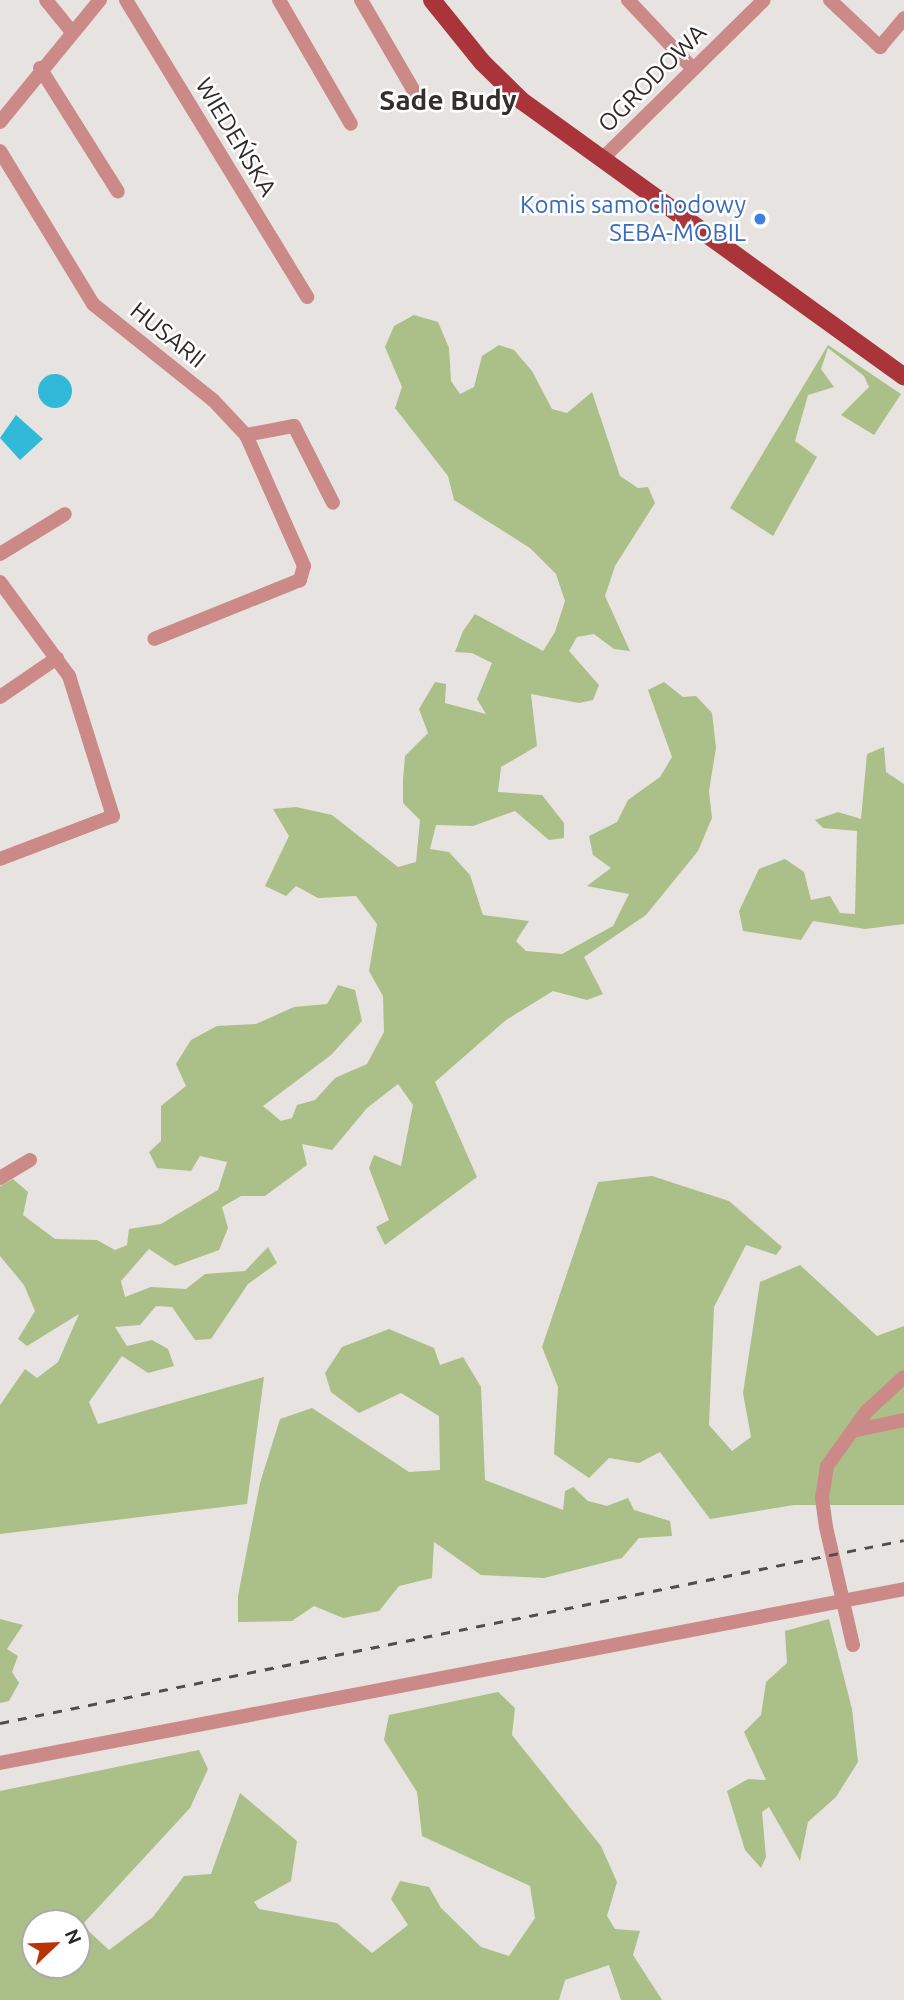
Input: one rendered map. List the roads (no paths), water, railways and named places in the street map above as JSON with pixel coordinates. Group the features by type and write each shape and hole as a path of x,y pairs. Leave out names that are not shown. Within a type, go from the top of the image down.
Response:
{"main road":[{"path":"432,0 502,82 601,160 904,377"}],"street":[{"path":"46,0 72,32"},
{"path":"0,121 40,68 100,0"},
{"name":"WIEDEŃSKA","path":"126,0 307,297"},
{"path":"279,0 351,124"},
{"path":"361,0 418,97"},
{"path":"628,0 693,69"},
{"name":"OGRODOWA","path":"601,160 764,0"},
{"path":"830,0 880,47 904,18"},
{"path":"40,68 118,192"},
{"name":"HUSARII","path":"0,150 93,304 213,400 246,435"},
{"path":"154,639 208,620 304,575 246,435 294,426 333,503"},
{"path":"0,554 65,514"},
{"path":"0,582 69,676 113,816 0,859"},
{"path":"0,697 57,658"},
{"path":"1,1177 30,1160"},
{"path":"853,1645 841,1603 822,1498 827,1466 852,1431 904,1377"},
{"path":"852,1431 904,1420"},
{"path":"0,1763 904,1589"}],"water":[{"path":"55,374 67,379 72,391 67,403 55,408 43,403 38,391 43,379"},
{"path":"16,415 43,439 20,460 0,438"}],"railway":[{"path":"0,1723 904,1540"}],"place":[{"name":"Komis samochodowy SEBA-MOBIL","path":"760,219"}],"district":[{"name":"Sade Budy","path":"448,100"}]}
